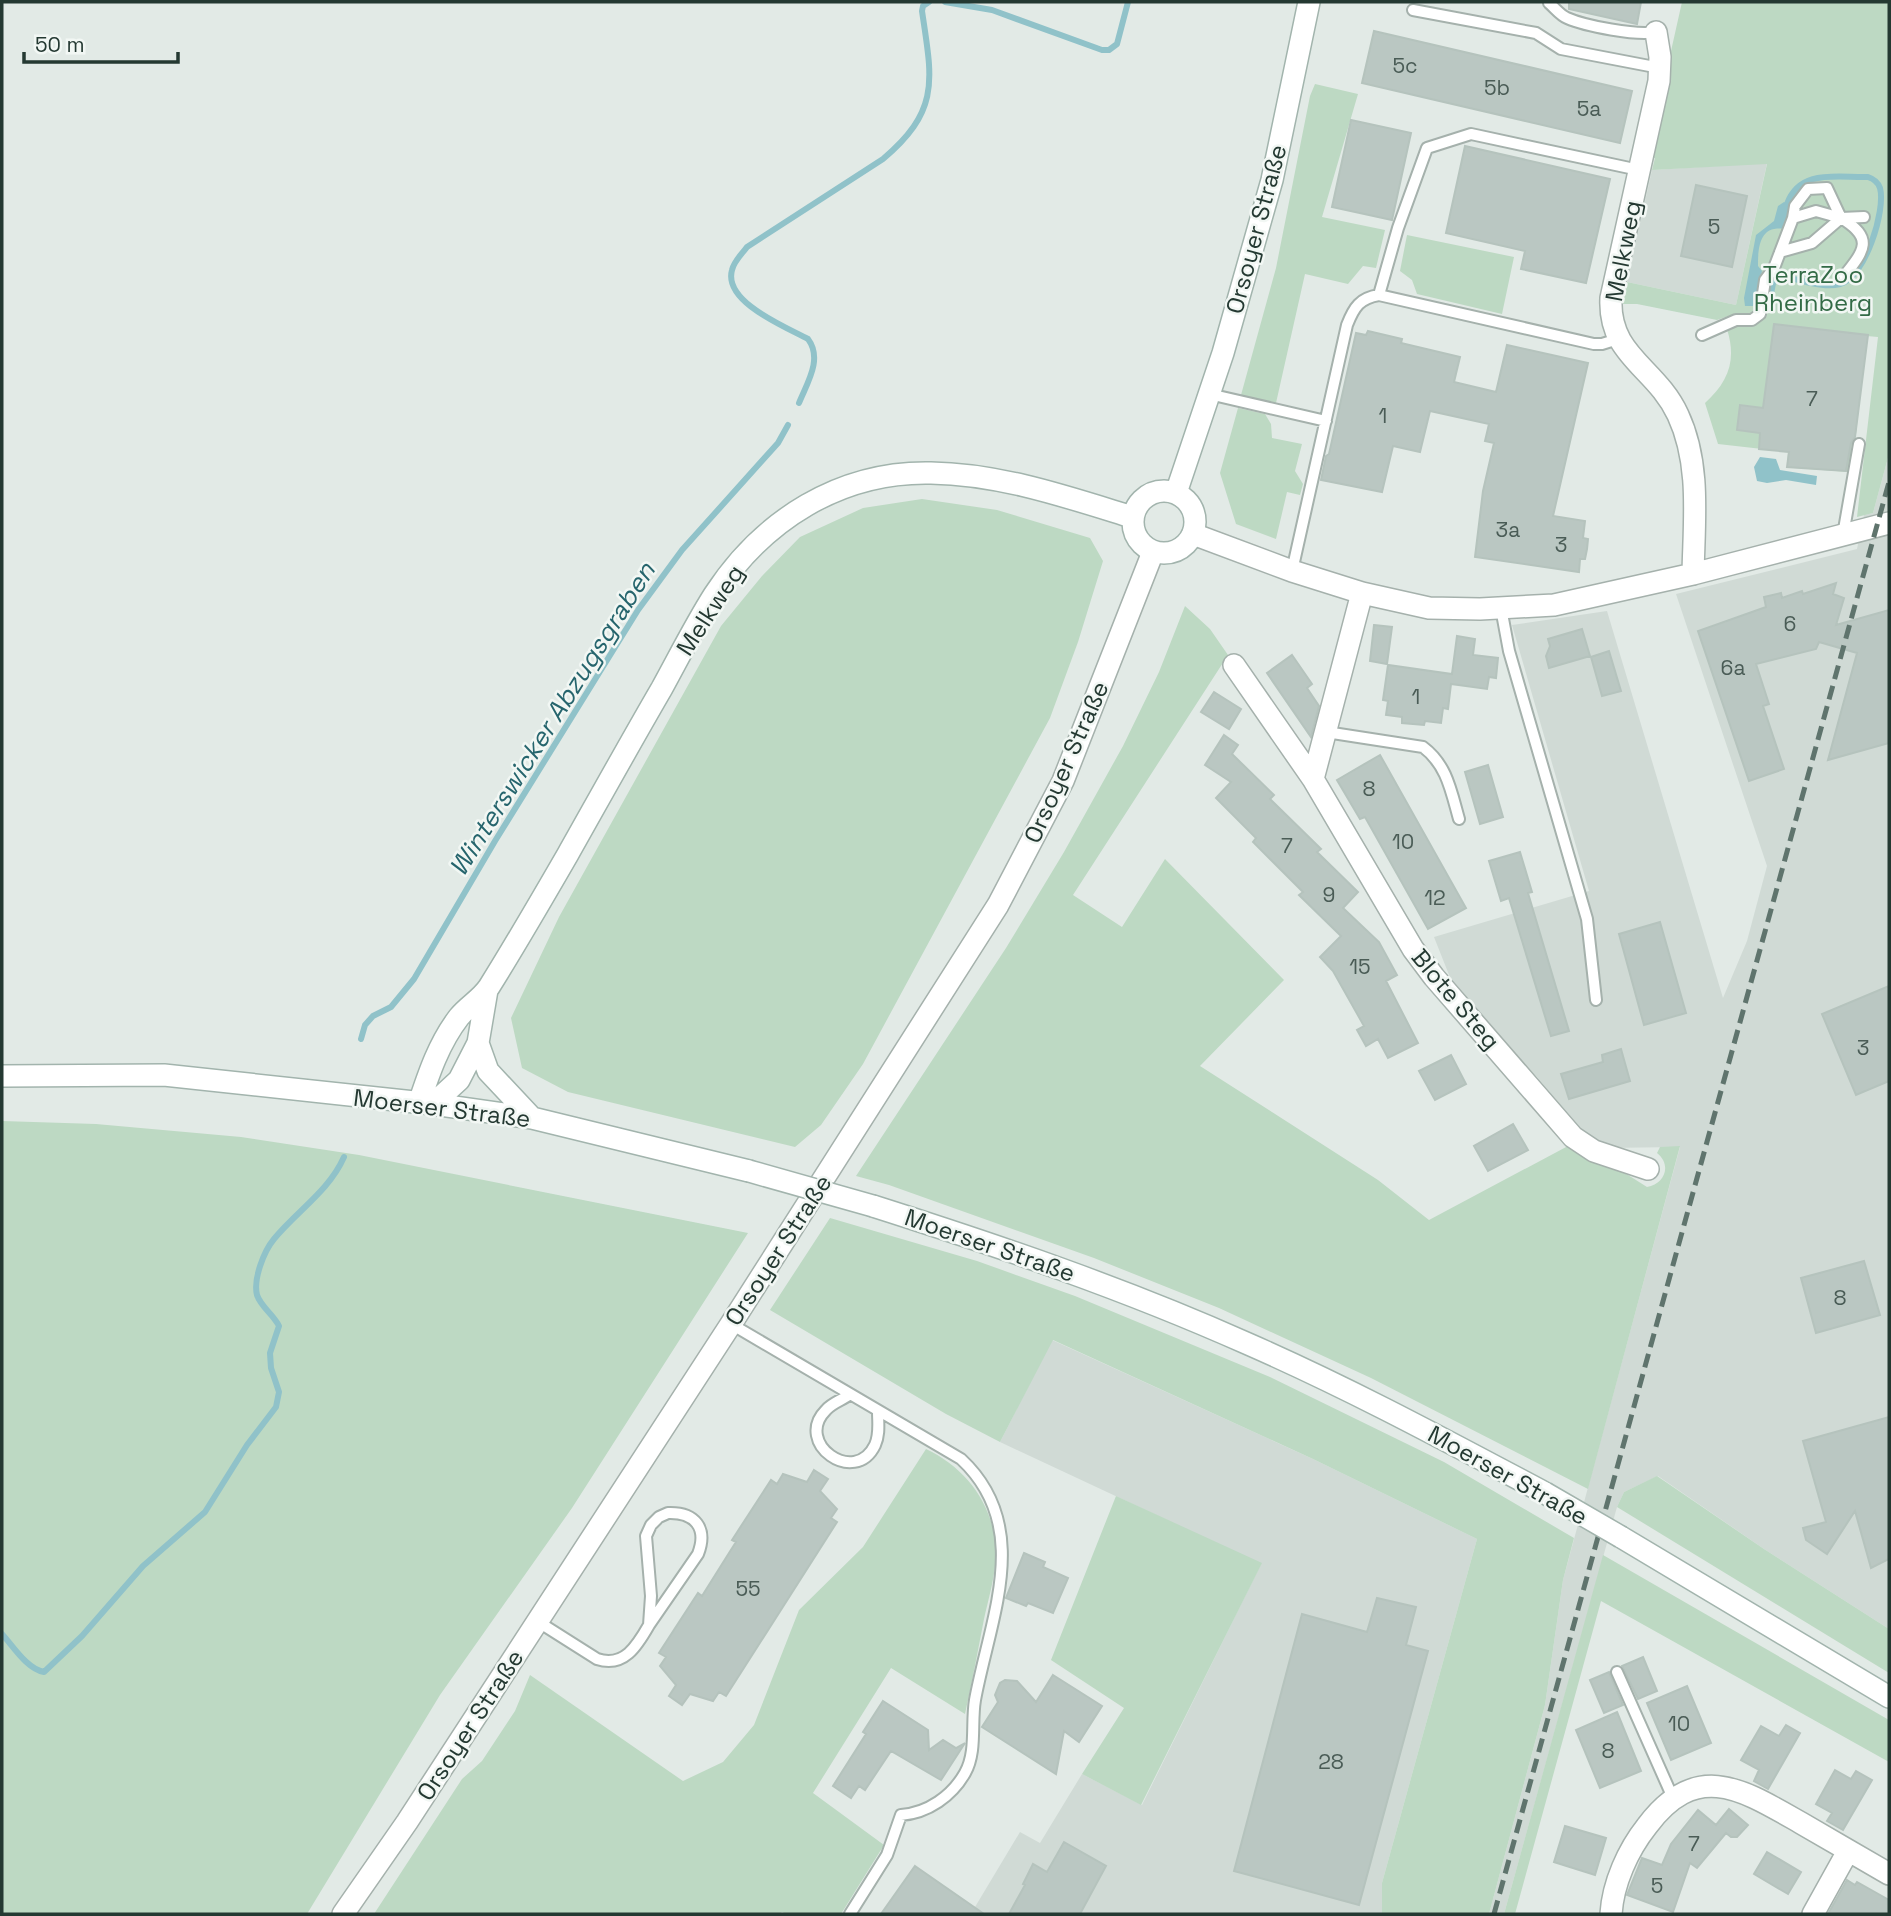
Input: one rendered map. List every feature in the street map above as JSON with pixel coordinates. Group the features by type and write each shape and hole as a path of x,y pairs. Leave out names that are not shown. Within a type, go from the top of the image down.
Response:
{"street":[{"name":"Orsoyer Straße","path":"1176,493 1223,353 1272,180 1309,2"},
{"name":"Melkweg","path":"1656,32 1660,68 1611,298 1610,315 1618,339 1661,387 1677,413 1686,436 1695,488 1693,574"},
{"name":"Melkweg","path":"426,1104 429,1073 440,1048 460,1016 486,990 565,860 715,595 751,548 797,510 836,489 882,476 931,473 994,480 1029,487 1132,517"},
{"path":"1167,491 1176,493 1192,508 1195,526 1193,534 1181,549 1163,554 1153,552 1144,547 1137,538 1132,517 1141,500 1148,495 1167,491"},
{"path":"1193,534 1292,571 1362,593 1429,608 1502,608 1554,605 1693,574 1889,523"},
{"name":"Orsoyer Straße","path":"343,1914 407,1822 731,1324 998,905 1063,781 1153,552"},
{"path":"1313,779 1362,593"},
{"name":"Blote Steg","path":"1234,665 1313,779 1413,949 1434,977 1573,1138 1594,1151 1648,1169"},
{"name":"Melkweg","path":"426,1104 459,1080 478,1043 486,990"},
{"path":"478,1043 488,1071 532,1118"},
{"name":"Moerser Straße","path":"2,1076 164,1075 532,1118 749,1171 873,1206 1045,1263 1247,1343 1363,1398 1545,1493 1889,1698"},
{"path":"1611,1914 1621,1872 1642,1833 1658,1811 1673,1798 1695,1789 1718,1786 1747,1793 1889,1874"},
{"path":"1813,1914 1848,1850"}],"lane":[{"path":"1549,3 1561,15 1575,20 1635,33 1656,32"},
{"path":"1413,10 1536,33 1561,49 1660,68"},
{"path":"1379,295 1398,228 1427,148 1471,134 1639,170"},
{"path":"1702,335 1736,320 1752,320 1760,314 1765,280 1774,268 1795,206 1808,190 1827,188 1841,218"},
{"path":"1793,218 1816,211 1841,218 1856,227 1863,238 1861,255 1844,276"},
{"path":"1780,252 1812,243 1841,218 1864,218"},
{"path":"1292,571 1352,312 1359,303 1379,295 1594,344 1618,339"},
{"path":"1209,394 1326,421"},
{"path":"1843,535 1859,444"},
{"path":"1502,608 1509,651 1587,919 1596,1000"},
{"path":"1326,732 1423,747 1442,765 1459,819"},
{"path":"731,1324 947,1450 974,1472 985,1488 999,1523 1003,1545 1002,1569 975,1701 969,1765 964,1776 935,1805 921,1812 901,1815 887,1855 850,1914"},
{"path":"849,1395 826,1410 818,1427 817,1437 821,1447 836,1460 855,1461 871,1451 878,1434 878,1412"},
{"path":"537,1621 604,1662 624,1658 633,1651 702,1544 698,1523 678,1513 659,1517 646,1536 651,1604 649,1625"},
{"path":"1617,1672 1673,1798"}],"shaded area":[{"path":"1767,163 1736,305 1627,282 1652,170"},
{"path":"1889,454 1889,1629 1764,1549 1658,1476 1624,1492 1617,1507 1504,1914 1489,1914 1545,1705 1563,1580 1680,1147 1603,1148 1585,1135 1538,1078 1455,990 1434,937 1589,891 1512,625 1607,611 1723,998 1747,941 1767,866 1676,594 1857,549 1864,515 1873,513"},
{"path":"1052,1340 1313,1459 1477,1539 1382,1883 1382,1914 881,1914 915,1866 975,1907 1020,1832 1040,1843 1082,1774 1142,1805 1261,1564 1000,1442"}],"green space":[{"name":"TerraZoo Rheinberg","path":"1682,2 1889,2 1889,454 1873,513 1857,517 1878,337 1867,336 1855,443 1852,443 1849,472 1787,467 1788,452 1718,444 1705,403 1720,387 1728,370 1731,351 1727,329 1738,324 1734,314 1717,320 1637,304 1623,304 1627,282 1736,305 1767,164 1652,170 1655,158 1647,158"},
{"path":"1315,84 1358,94 1322,217 1385,230 1376,268 1363,266 1348,284 1305,274 1276,403 1241,395 1276,268 1310,96"},
{"path":"1407,235 1514,257 1502,314 1417,294 1412,280 1400,271"},
{"path":"1238,408 1265,414 1271,424 1272,438 1302,444 1295,471 1303,484 1300,495 1287,492 1276,539 1236,524 1220,473"},
{"path":"922,499 997,510 1090,538 1103,561 1078,642 1050,718 863,1064 821,1125 795,1147 568,1092 522,1068 511,1018 559,917 721,626 762,576 800,537 863,508"},
{"path":"1185,606 1210,629 1228,655 1073,895 1122,927 1165,859 1284,980 1200,1066 1378,1180 1429,1220 1568,1146 1647,1187 1658,1182 1664,1173 1664,1163 1657,1153 1660,1147 1680,1146 1588,1489 1371,1378 1219,1308 1094,1258 889,1185 856,1176 1006,948 1064,852 1123,746 1159,672"},
{"path":"2,1121 96,1124 241,1137 359,1155 748,1233 572,1508 440,1695 307,1914 2,1914"},
{"path":"830,1218 977,1261 1075,1296 1270,1377 1444,1462 1574,1538 1563,1580 1545,1705 1489,1914 1382,1914 1382,1883 1477,1539 1313,1459 1053,1340 1000,1442 946,1414 770,1310"},
{"path":"926,1449 957,1469 980,1496 988,1512 996,1547 993,1579 965,1714 891,1668 813,1793 884,1845 841,1914 374,1914 462,1779 482,1761 515,1711 530,1675 683,1781 723,1762 754,1725 799,1610 863,1547"},
{"path":"1657,1476 1889,1629 1889,1673 1617,1507 1624,1492"},
{"path":"1116,1496 1262,1563 1141,1805 1082,1774 1124,1708 1051,1660"},
{"path":"1603,1555 1889,1720 1889,1762 1601,1601 1515,1914 1504,1914"}],"water":[{"path":"1784,202 1792,207 1786,228 1769,231 1762,239 1758,266 1762,271 1757,298 1753,306 1745,306 1744,298 1756,235 1774,221 1778,206"},
{"path":"1760,457 1776,459 1780,470 1817,476 1816,485 1786,480 1767,483 1757,481 1754,467"}],"building":[{"path":"1569,2 1641,2 1637,24 1569,9"},
{"path":"1374,31 1632,91 1620,143 1362,83"},
{"path":"1351,120 1411,133 1392,220 1332,207"},
{"path":"1465,146 1610,179 1586,283 1521,269 1525,251 1446,233"},
{"path":"1696,185 1747,196 1732,267 1681,256"},
{"path":"1774,324 1868,335 1855,437 1851,443 1846,471 1787,467 1789,452 1759,449 1760,433 1737,430 1740,405 1763,408"},
{"path":"1368,331 1402,339 1401,343 1460,357 1454,382 1496,392 1507,345 1588,363 1553,516 1585,521 1583,538 1588,539 1587,549 1585,559 1580,559 1579,572 1475,557 1483,491 1494,443 1485,441 1489,424 1430,411 1420,452 1393,446 1382,492 1321,480 1356,333 1366,335"},
{"path":"1836,583 1833,594 1844,598 1836,625 1889,610 1889,743 1828,760 1857,653 1819,642 1816,649 1756,664 1769,704 1763,706 1784,769 1749,781 1698,631 1766,607 1764,597 1781,593 1782,598 1802,591 1803,594"},
{"path":"1374,625 1392,627 1387,664 1370,661"},
{"path":"1582,629 1590,656 1549,668 1546,656 1550,646 1548,639"},
{"path":"1457,636 1475,639 1473,655 1498,658 1496,678 1489,677 1487,689 1451,684 1448,709 1443,708 1441,723 1402,723 1402,717 1386,715 1388,701 1383,700 1388,665 1452,674"},
{"path":"1609,651 1621,691 1602,696 1591,657"},
{"path":"1292,655 1312,684 1307,688 1319,706 1311,737 1267,673"},
{"path":"1214,692 1241,709 1229,729 1201,712"},
{"path":"1224,735 1238,745 1232,754 1274,795 1270,799 1321,849 1317,852 1358,892 1343,908 1379,942 1397,975 1386,981 1418,1043 1388,1058 1378,1039 1366,1046 1357,1030 1364,1026 1333,971 1320,957 1341,936 1299,895 1303,892 1253,842 1256,838 1216,798 1231,782 1205,765"},
{"path":"1380,755 1466,908 1428,929 1365,817 1360,819 1337,780"},
{"path":"1488,765 1503,817 1480,824 1465,772"},
{"path":"1520,852 1532,892 1528,893 1569,1031 1551,1036 1509,898 1501,901 1489,861"},
{"path":"1660,922 1686,1013 1644,1025 1619,934"},
{"path":"1889,986 1889,1081 1856,1095 1822,1014"},
{"path":"1621,1049 1630,1081 1569,1099 1561,1074 1603,1062 1602,1055"},
{"path":"1451,1055 1466,1084 1435,1100 1419,1071"},
{"path":"1513,1124 1528,1150 1488,1171 1474,1146"},
{"path":"1864,1261 1880,1315 1816,1333 1801,1278"},
{"path":"1889,1417 1889,1559 1871,1568 1855,1511 1827,1554 1806,1540 1803,1528 1826,1522 1803,1441"},
{"path":"814,1470 828,1479 820,1491 837,1509 831,1518 837,1522 726,1696 719,1692 713,1701 690,1694 682,1705 669,1696 676,1685 660,1666 666,1657 659,1653 698,1593 702,1596 736,1542 732,1540 771,1480 777,1484 783,1474 807,1482"},
{"path":"1024,1553 1045,1562 1043,1567 1068,1578 1053,1613 1006,1598"},
{"path":"1377,1598 1416,1607 1406,1645 1428,1651 1359,1905 1234,1871 1302,1614 1367,1632"},
{"path":"1643,1657 1657,1691 1638,1699 1622,1666"},
{"path":"1609,1672 1623,1705 1604,1713 1590,1680"},
{"path":"1053,1675 1102,1706 1079,1742 1064,1731 1056,1774 982,1727 998,1702 995,1695 1000,1683 1005,1680 1017,1681 1036,1702"},
{"path":"1687,1686 1711,1743 1671,1760 1647,1703"},
{"path":"883,1701 928,1730 929,1750 943,1740 956,1748 965,1743 941,1780 891,1751 865,1790 859,1786 851,1798 833,1786"},
{"path":"1617,1712 1641,1771 1600,1788 1576,1730"},
{"path":"1786,1725 1800,1733 1768,1789 1754,1781 1759,1770 1741,1760 1761,1726 1779,1736"},
{"path":"1835,1770 1851,1779 1856,1771 1872,1780 1843,1830 1827,1821 1832,1813 1816,1804"},
{"path":"1729,1809 1748,1825 1737,1837 1726,1833 1697,1868 1690,1863 1673,1912 1627,1895 1642,1858 1662,1865 1671,1844 1698,1810 1716,1825"},
{"path":"1565,1826 1606,1838 1595,1875 1554,1862"},
{"path":"1064,1842 1106,1866 1080,1914 1009,1914 1033,1864 1047,1872"},
{"path":"1767,1852 1801,1872 1788,1894 1754,1874"},
{"path":"915,1866 984,1914 881,1914"},
{"path":"1847,1880 1855,1885 1857,1882 1889,1900 1889,1914 1828,1914"}],"waterway":[{"name":"Winterswicker Abzugsgraben","path":"799,403 814,363 808,339 746,303 732,282 732,270 747,247 883,159 915,125 928,92 928,56 922,11 923,6 929,2"},
{"name":"Winterswicker Abzugsgraben","path":"945,2 992,10 1102,50 1109,50 1117,44 1128,2"},
{"path":"1762,295 1771,294 1774,278 1825,285 1840,284 1849,279 1858,270 1872,242 1880,211 1880,188 1876,181 1868,177 1821,177 1801,185 1787,204"},
{"name":"Winterswicker Abzugsgraben","path":"361,1039 365,1025 373,1016 391,1007 414,979 495,841 638,610 682,550 778,443 788,425"},
{"name":"Winterswicker Abzugsgraben","path":"2,1634 26,1662 44,1672 82,1636 143,1566 205,1512 247,1445 276,1407 279,1392 271,1368 270,1353 279,1326 257,1295 258,1273 263,1258 274,1239 330,1180 344,1157"}],"railway":[{"path":"1494,1914 1889,482"}]}
